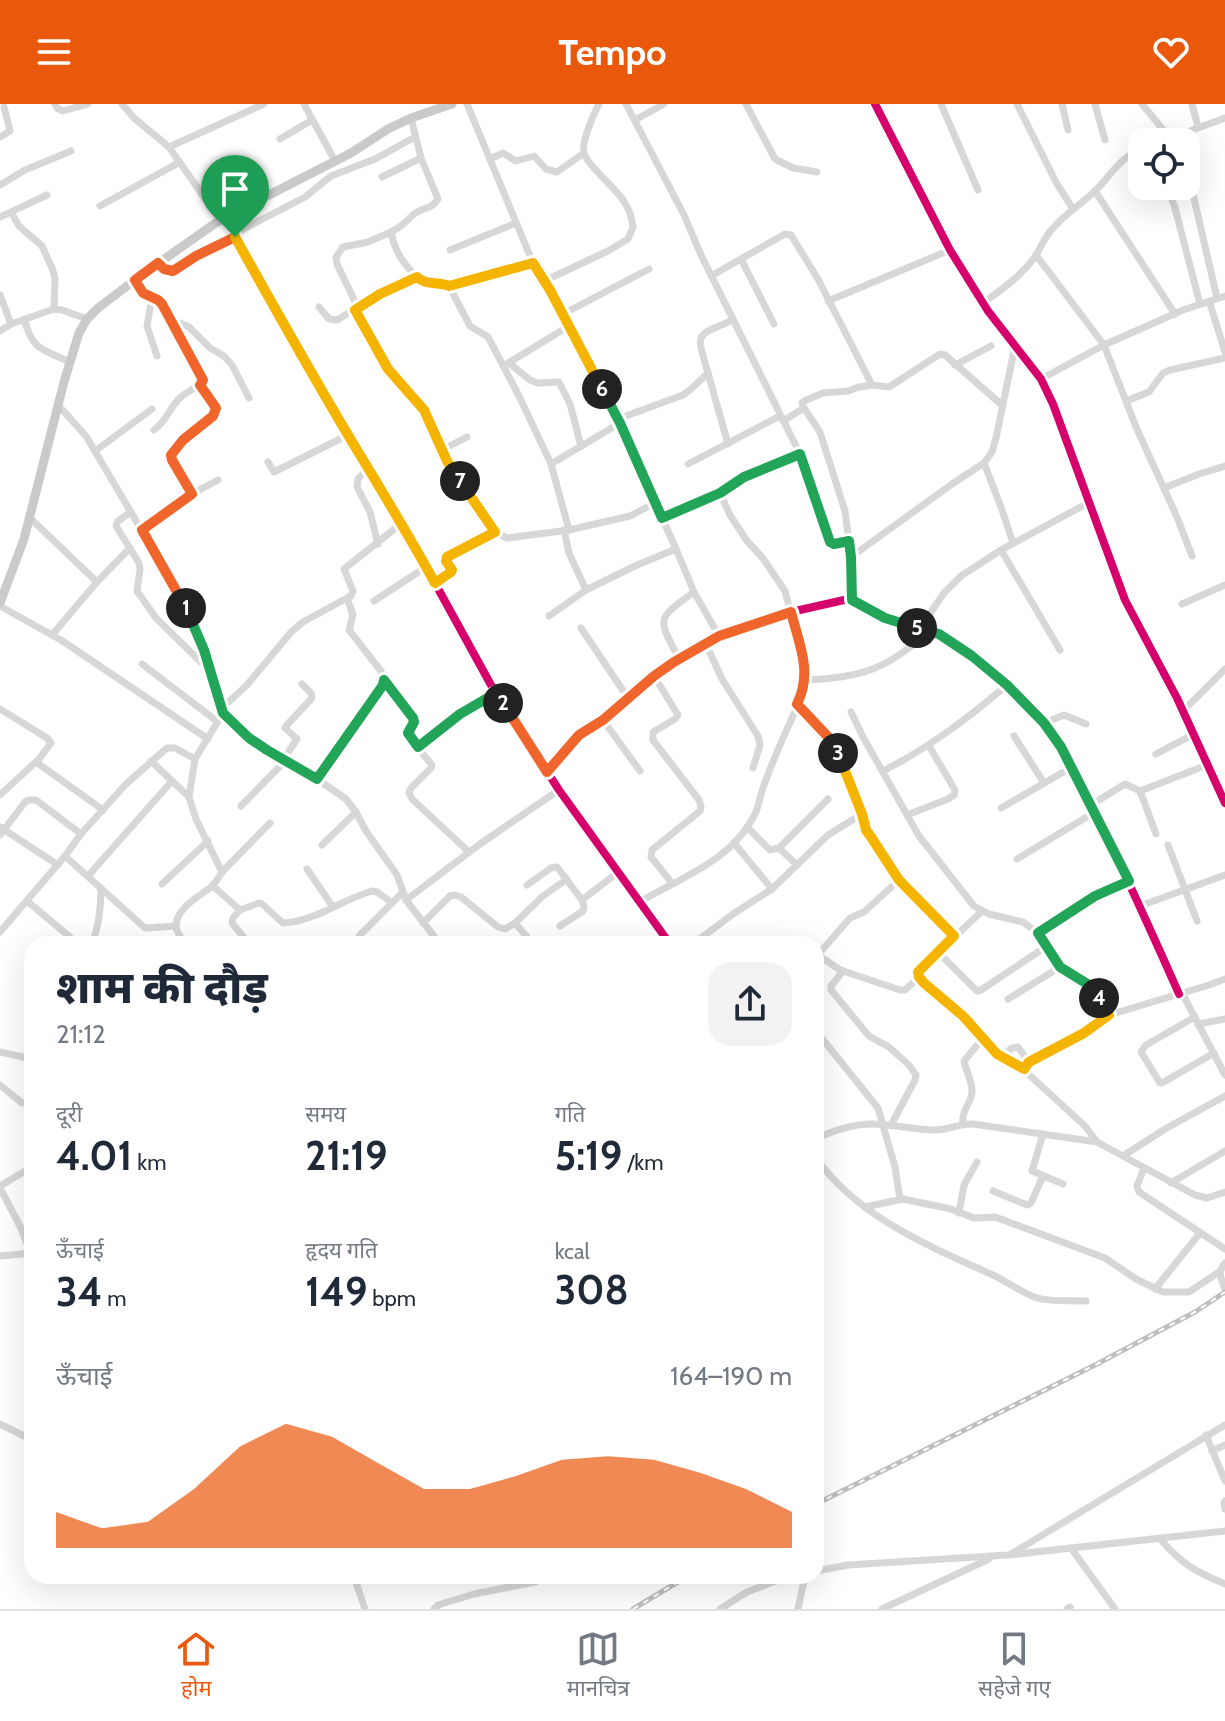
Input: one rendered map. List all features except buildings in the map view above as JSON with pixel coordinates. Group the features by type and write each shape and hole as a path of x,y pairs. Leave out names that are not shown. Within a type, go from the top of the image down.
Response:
{"main road":[{"path":"0,604 30,518 70,362 87,319 135,280 223,218 365,145 388,129 446,105"}],"street":[{"path":"55,104 63,111 88,104"},
{"path":"122,104 169,147 235,236 348,435 402,523 496,693 559,790 664,935"},
{"path":"169,147 264,104"},
{"path":"304,104 335,161"},
{"path":"467,104 533,263 619,421 694,592 719,636"},
{"path":"544,281 628,239 633,227 627,204 584,153 583,146 599,104"},
{"path":"626,104 684,215 800,454 830,542 849,541"},
{"path":"635,120 664,104"},
{"path":"746,104 775,159 793,168 817,172"},
{"path":"875,104 950,250 983,303 1041,379 1125,600 1183,711 1207,765 1222,788 1225,803"},
{"path":"941,104 978,190"},
{"path":"1017,104 1051,173 1073,209"},
{"path":"1062,104 1068,130"},
{"path":"1095,104 1105,140"},
{"path":"1142,104 1165,128"},
{"path":"1192,104 1198,127 1225,118"},
{"path":"0,137 10,131 4,106"},
{"path":"411,118 437,202 391,232 368,242 343,247 337,254 337,264 388,369 424,410 454,474 495,532 507,538 566,530 630,516 655,503"},
{"path":"280,139 312,120"},
{"path":"158,263 164,269 173,271 305,197 331,176 375,159 415,137"},
{"path":"0,185 25,170 71,151"},
{"path":"490,159 503,153 516,161 534,156 546,169 557,172 584,153"},
{"path":"983,303 1015,280 1036,255 1043,239 1128,156"},
{"path":"382,177 421,158"},
{"path":"100,206 180,162"},
{"path":"1095,191 1175,314"},
{"path":"0,217 47,195"},
{"path":"1172,200 1213,300"},
{"path":"1126,401 1149,392 1163,373 1225,355 1193,200"},
{"path":"11,212 19,226 42,246 52,268 55,278 54,309"},
{"path":"450,250 516,223"},
{"path":"391,232 402,262 424,283 449,286 533,263"},
{"path":"711,276 785,234 792,236 818,279 872,385"},
{"path":"828,301 950,250"},
{"path":"1036,255 1104,345 1192,556"},
{"path":"741,259 774,324"},
{"path":"563,314 649,269"},
{"path":"319,307 333,320 417,277"},
{"path":"135,280 143,293 162,304 203,380 180,397 164,423 154,430"},
{"path":"449,286 466,321 474,330 488,337 506,364 551,464 569,553 586,590"},
{"path":"0,295 11,324"},
{"path":"152,297 147,326 157,356"},
{"path":"1041,379 1104,345 1213,300"},
{"path":"0,331 54,309 87,319"},
{"path":"24,319 33,343 70,362"},
{"path":"728,444 699,343 704,333 733,320"},
{"path":"173,324 189,327 210,348 224,356 249,398"},
{"path":"506,364 569,326"},
{"path":"955,365 991,346"},
{"path":"851,557 984,463 992,452 996,438 1015,346"},
{"path":"852,600 845,511 820,432 803,402 816,395 872,385 889,387 940,354 945,355 1003,406"},
{"path":"506,364 538,383 559,382 570,404 581,446"},
{"path":"551,464 619,421 683,395 708,373"},
{"path":"192,494 171,455 183,440 215,414 216,408 200,385"},
{"path":"58,405 79,427 95,451 193,620 222,711 249,738 346,799 397,875 405,896 434,936"},
{"path":"688,464 804,408"},
{"path":"95,451 152,409"},
{"path":"268,462 274,472 348,435"},
{"path":"442,450 467,437"},
{"path":"662,518 720,493 744,477 800,454"},
{"path":"984,463 1013,543"},
{"path":"1164,488 1225,466"},
{"path":"368,468 358,479 357,487 370,512 378,544"},
{"path":"142,530 192,494 218,480"},
{"path":"640,902 703,867 734,843 747,827 757,810 805,680 806,670 785,591 742,534 720,493"},
{"path":"920,628 952,583 1001,550 1088,503"},
{"path":"131,512 116,523 139,563 137,591 140,598 156,618 210,670"},
{"path":"30,518 97,582"},
{"path":"222,872 196,819 189,797 195,759 222,711 292,631 351,596 353,591 344,569 402,523"},
{"path":"435,583 452,570 447,557 495,532"},
{"path":"52,635 130,548"},
{"path":"549,616 586,590 676,549"},
{"path":"1001,550 1060,650"},
{"path":"374,601 426,567"},
{"path":"1182,604 1225,585"},
{"path":"679,659 662,621 668,611 694,592"},
{"path":"347,598 353,615 349,630 413,718 408,733 432,765 409,793 469,852"},
{"path":"547,772 579,735 603,720 654,676 719,636 791,612 844,600 852,600 885,618 939,634 1007,685 1056,738 1129,881 1181,994 1225,1075"},
{"path":"0,604 208,739"},
{"path":"581,628 628,698"},
{"path":"805,680 835,679 872,671 910,649 929,631"},
{"path":"706,644 722,679 758,736 760,745 753,768"},
{"path":"142,664 218,722"},
{"path":"1183,711 1225,669"},
{"path":"654,676 678,715 653,732 653,740 701,806 700,811 650,853 672,883"},
{"path":"317,779 384,680"},
{"path":"241,806 284,760 297,739 285,728 312,698 302,684"},
{"path":"883,771 929,746 965,721 1007,685"},
{"path":"418,747 460,714 496,693"},
{"path":"797,704 831,740 866,830 899,880 954,936"},
{"path":"0,709 50,740 50,745 36,762 0,795"},
{"path":"851,712 919,836 974,906 1023,922 1038,933 1060,967 1093,989 1109,1015"},
{"path":"1044,723 1064,715 1086,724"},
{"path":"603,720 640,771"},
{"path":"1156,754 1194,734"},
{"path":"1014,736 1044,783"},
{"path":"907,815 954,795 955,790 929,746"},
{"path":"0,932 81,834 126,784 161,752 175,748 195,759"},
{"path":"151,761 189,797"},
{"path":"36,762 103,810"},
{"path":"1140,791 1207,765"},
{"path":"1001,808 1072,767"},
{"path":"88,876 172,781"},
{"path":"1017,859 1125,784 1140,791 1156,834"},
{"path":"359,936 392,903 559,790"},
{"path":"747,827 770,850 779,848 828,799"},
{"path":"58,865 1,831 25,802 36,800 81,834"},
{"path":"322,845 356,812"},
{"path":"704,936 772,889 828,835 862,814"},
{"path":"180,936 176,926 178,919 192,899 213,886 222,872 270,823"},
{"path":"162,884 208,841"},
{"path":"734,843 772,889"},
{"path":"1168,845 1197,921"},
{"path":"779,848 797,865"},
{"path":"65,856 145,928 176,926"},
{"path":"527,885 554,866 559,868 582,900 583,911 560,926"},
{"path":"307,869 333,907"},
{"path":"582,900 617,873"},
{"path":"1140,906 1225,875"},
{"path":"423,923 450,896 455,895 505,929 567,879"},
{"path":"824,948 850,918 864,912 899,880"},
{"path":"1038,933 1095,896 1129,881"},
{"path":"213,886 240,910"},
{"path":"94,936 101,909 101,888"},
{"path":"243,936 232,923 233,918 240,910 259,903 287,924 372,891 392,903"},
{"path":"27,901 69,936"},
{"path":"982,911 918,972 919,977 963,1016 1000,1055 1026,1065 1084,1033 1109,1015 1225,979"},
{"path":"515,923 526,936"},
{"path":"938,952 977,991 1047,946"},
{"path":"824,960 843,971 903,991 919,977"},
{"path":"1008,999 1060,967"},
{"path":"843,971 831,990 869,1036 889,1047 916,1075 887,1125"},
{"path":"1214,1053 1160,1083 1141,1052 1146,1045 1196,1020 1225,1019"},
{"path":"963,1124 972,1090 964,1061 983,1038"},
{"path":"824,1041 878,1108 887,1125 900,1199"},
{"path":"1000,1055 1018,1047 1026,1065 1097,1142"},
{"path":"0,1052 24,1057"},
{"path":"0,1085 24,1103"},
{"path":"1123,1156 1225,1096"},
{"path":"824,1135 853,1126 887,1125 947,1130 963,1124 1043,1134 1097,1142 1202,1197 1215,1197 1225,1192"},
{"path":"1043,1134 1031,1168 1033,1173 1063,1184"},
{"path":"1171,1183 1225,1151"},
{"path":"959,1213 964,1185 977,1162"},
{"path":"824,1168 834,1181 865,1207 913,1239 1035,1297 1086,1301"},
{"path":"1144,1168 1137,1186 1139,1192 1225,1249"},
{"path":"24,1172 0,1187 24,1235"},
{"path":"993,1191 1029,1205 1043,1176"},
{"path":"865,1207 900,1199 974,1218 995,1217 1105,1258 1155,1289 1170,1293 1189,1292 1219,1272 1225,1263"},
{"path":"1155,1289 1200,1233"},
{"path":"0,1256 24,1253"},
{"path":"1219,1272 1225,1289"},
{"path":"0,1424 24,1436"},
{"path":"1008,1555 1225,1425"},
{"path":"1206,1435 1225,1481"},
{"path":"1212,1451 1225,1445"},
{"path":"1225,1501 1225,1509"},
{"path":"824,1570 848,1565 1008,1555 1225,1531"},
{"path":"1160,1539 1190,1568 1225,1584"},
{"path":"1071,1548 1115,1609"},
{"path":"882,1609 898,1606 994,1556"},
{"path":"357,1584 365,1609"},
{"path":"434,1609 474,1594 525,1584"},
{"path":"720,1609 747,1592 768,1584"},
{"path":"798,1609 803,1584"}],"railway":[{"path":"824,1500 1097,1364 1195,1312 1225,1292"},
{"path":"633,1609 675,1584"}],"cycle path":[{"path":"875,104 950,250 988,311 1041,379 1125,600 1177,698 1225,803"},
{"path":"226,217 270,301 402,523 491,685 559,790 664,936"},
{"path":"547,772 579,735 603,720 654,676 719,636 791,612 844,600 857,602 888,618 935,633 955,644 1002,680 1044,723 1076,773 1179,994"}],"route":[{"path":"235,237 435,583 452,570 447,557 495,532 454,474 424,410 388,369 355,310 417,277 424,283 449,286 533,263 620,423 662,518 720,493 744,477 800,454 830,542 849,541 852,600 885,618 939,634 972,656 1007,685 1044,723 1061,747 1129,881 1095,896 1038,933 1060,967 1089,985 1109,1015 1084,1033 1029,1062 1024,1069 997,1054 963,1016 919,977 918,972 954,936 899,880 866,830 831,740 797,704 806,670 791,612 719,636 674,662 603,720 579,735 547,772 496,693 460,714 418,747 408,736 413,718 384,680 317,779 249,738 223,713 193,620 142,530 192,494 171,455 183,440 215,414 216,408 200,385 203,380 162,304 143,293 135,280 158,263 164,269 173,271 235,237"}]}
